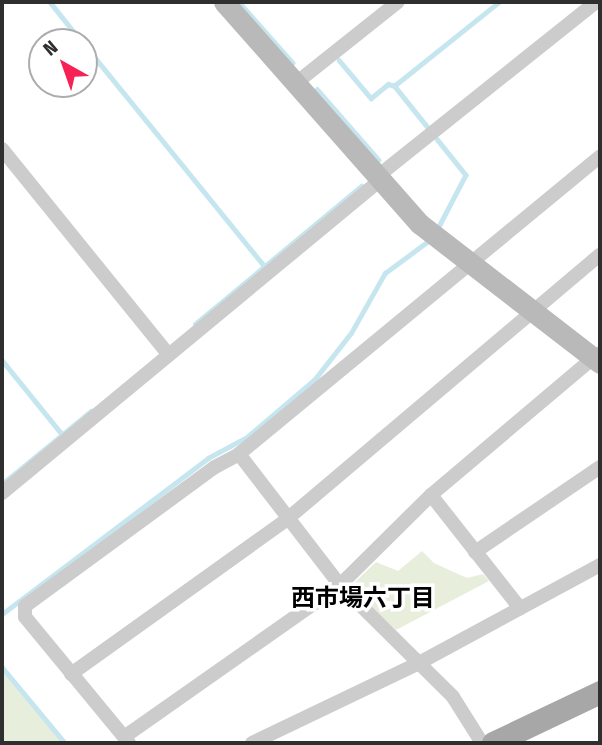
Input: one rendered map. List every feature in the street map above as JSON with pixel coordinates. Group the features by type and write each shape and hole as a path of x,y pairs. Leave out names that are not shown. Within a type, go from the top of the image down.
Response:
{"main road":[{"path":"493,743 600,692"}],"street":[{"path":"225,2 420,224 471,260 598,357 431,495 340,586 126,740 25,617 25,606 215,467 239,454 471,260 600,156"},
{"path":"296,83 398,2"},
{"path":"2,493 379,178 596,2"},
{"path":"2,149 169,355"},
{"path":"71,674 286,520 600,255"},
{"path":"239,454 286,520 340,586 453,696 482,743"},
{"path":"475,552 600,467"},
{"path":"431,495 520,608"},
{"path":"252,743 419,663 600,565"}],"green space":[{"path":"422,551 434,563 467,578 483,574 489,581 396,630 354,591 354,583 376,562 398,571"},
{"path":"2,671 63,743 2,743"}],"waterway":[{"path":"50,2 71,28"},
{"path":"239,2 293,63"},
{"path":"427,127 394,86 499,2"},
{"path":"339,60 371,98 388,84 394,86"},
{"path":"98,61 265,267"},
{"path":"317,89 379,160"},
{"path":"437,139 466,175 440,225"},
{"path":"195,324 361,186"},
{"path":"2,614 208,458 247,437 315,379 351,333 385,273 427,242"},
{"path":"2,360 62,434"},
{"path":"2,484 91,411"},
{"path":"2,667 65,743"}],"district":[{"name":"西市場六丁目","path":"363,599"}]}
